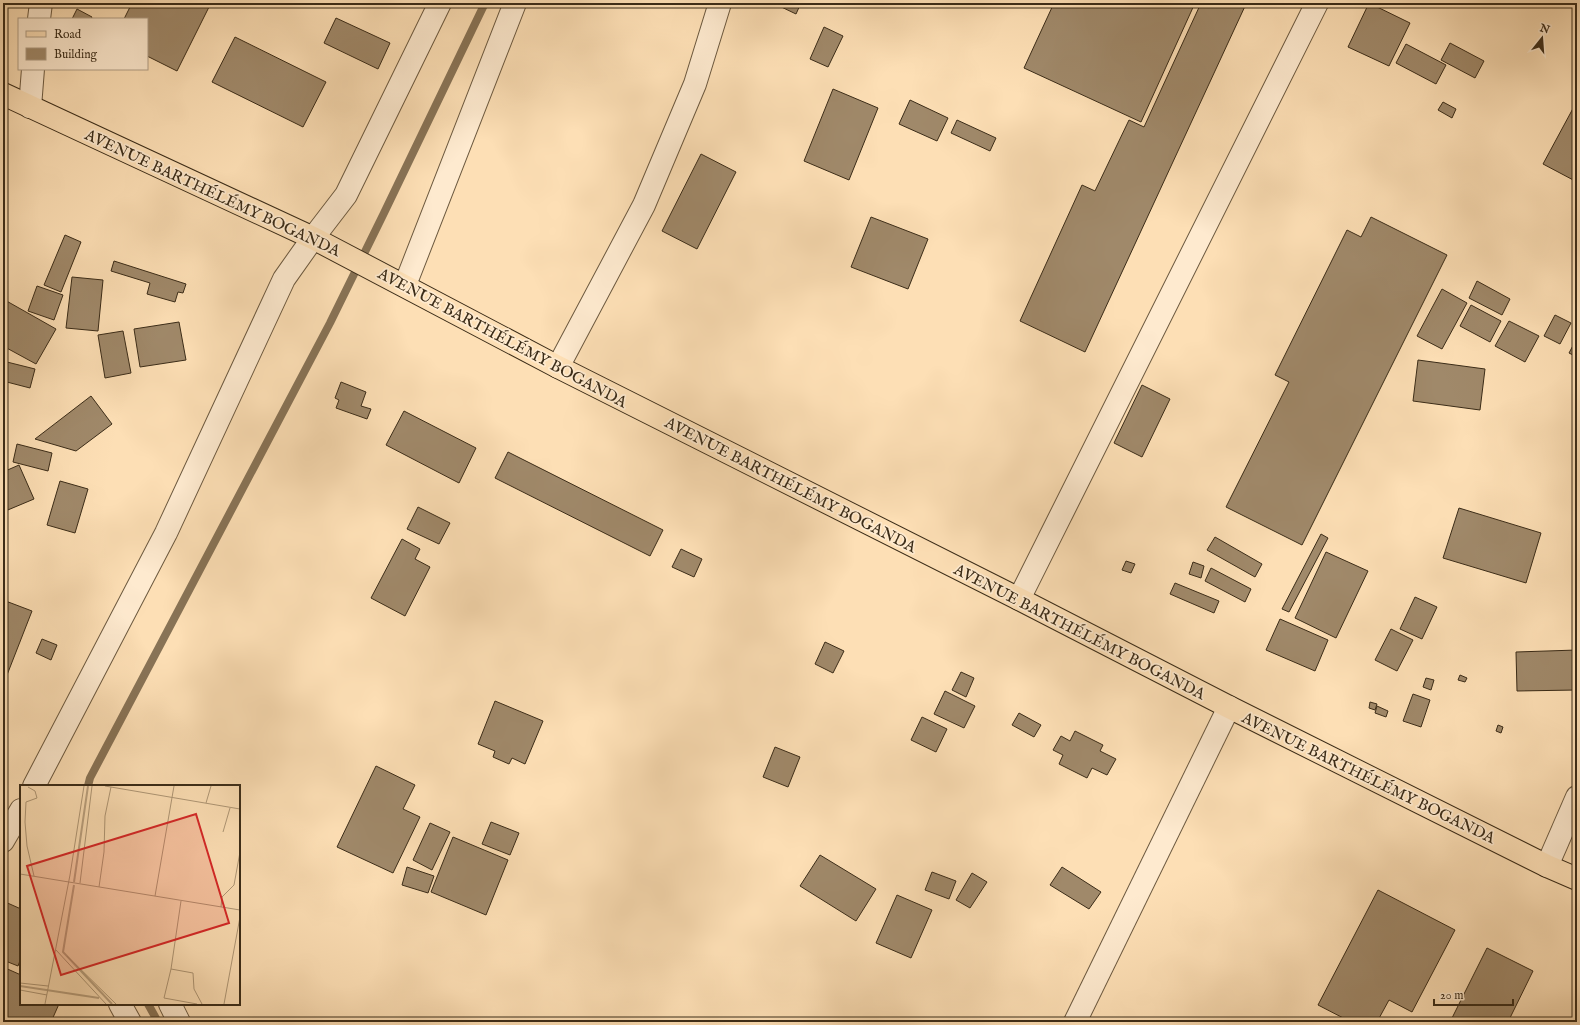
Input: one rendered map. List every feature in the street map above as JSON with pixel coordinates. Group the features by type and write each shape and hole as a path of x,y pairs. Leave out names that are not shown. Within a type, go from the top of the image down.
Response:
{"main road":[{"name":"AVENUE BARTHÉLÉMY BOGANDA","path":"3,94 338,250 558,367 1019,599 1229,707 1547,866 1577,879"}],"street":[{"path":"39,18 41,3"},
{"path":"35,785 166,533 284,279 346,195 440,3"},
{"path":"405,285 515,3"},
{"path":"558,367 644,206 695,84 720,3"},
{"path":"1019,599 1317,3"},
{"path":"30,107 33,70"},
{"path":"1075,1022 1229,707"},
{"path":"1547,866 1577,797"},
{"path":"3,841 20,812"},
{"path":"121,1005 130,1022"},
{"path":"170,1005 179,1022"}],"building":[{"path":"132,3 211,3 177,71 148,56 148,18 124,18"},
{"path":"773,3 801,3 796,14"},
{"path":"1054,3 1195,3 1141,122 1024,68"},
{"path":"1201,3 1246,4 1085,352 1020,321 1082,185 1095,191 1129,120 1144,127"},
{"path":"1369,3 1410,23 1389,66 1348,47"},
{"path":"77,9 92,17 92,18 72,18"},
{"path":"336,18 390,43 378,69 324,43"},
{"path":"824,27 843,36 828,67 810,59"},
{"path":"235,37 326,82 303,127 212,82"},
{"path":"1450,43 1484,61 1475,78 1441,60"},
{"path":"1406,44 1446,65 1436,84 1396,63"},
{"path":"833,89 878,108 849,180 804,161"},
{"path":"910,100 948,118 937,141 899,124"},
{"path":"1577,101 1577,182 1543,164"},
{"path":"1443,102 1456,109 1452,118 1438,110"},
{"path":"957,120 996,138 990,151 951,133"},
{"path":"701,154 736,172 697,249 662,231"},
{"path":"871,217 928,239 908,289 851,267"},
{"path":"1371,217 1447,255 1302,545 1226,507 1289,382 1275,375 1347,230 1361,237"},
{"path":"65,235 81,242 61,292 44,285"},
{"path":"114,261 186,284 183,293 178,292 175,302 147,294 150,283 111,271"},
{"path":"72,277 103,280 98,331 66,328"},
{"path":"1477,281 1510,299 1502,315 1469,298"},
{"path":"37,286 63,295 54,320 28,311"},
{"path":"1442,289 1467,303 1442,349 1417,336"},
{"path":"3,299 56,329 36,364 3,346"},
{"path":"1471,305 1501,321 1490,342 1460,326"},
{"path":"1555,315 1571,323 1560,344 1544,336"},
{"path":"1509,321 1539,336 1525,362 1495,346"},
{"path":"179,322 186,360 140,367 134,329"},
{"path":"123,331 131,373 105,378 98,335"},
{"path":"1577,338 1577,357 1569,353"},
{"path":"1418,360 1485,369 1480,410 1413,401"},
{"path":"3,361 35,369 30,388 3,381"},
{"path":"341,382 366,392 361,406 371,409 367,419 336,408 339,400 335,398"},
{"path":"1142,385 1170,399 1142,457 1114,443"},
{"path":"91,396 112,424 76,451 35,439"},
{"path":"404,411 476,448 459,483 386,445"},
{"path":"17,444 52,453 48,471 13,462"},
{"path":"508,452 663,530 650,556 495,478"},
{"path":"19,465 34,499 3,512 3,472"},
{"path":"60,481 88,489 75,533 47,525"},
{"path":"418,507 450,523 439,544 407,529"},
{"path":"1459,508 1541,533 1526,583 1443,558"},
{"path":"1321,534 1328,538 1289,612 1282,609"},
{"path":"1215,537 1262,564 1255,577 1207,550"},
{"path":"402,539 420,549 415,559 430,567 405,616 371,598"},
{"path":"681,549 702,559 694,577 672,567"},
{"path":"1326,552 1368,571 1336,638 1295,618"},
{"path":"1126,561 1135,564 1131,573 1122,570"},
{"path":"1193,562 1204,566 1201,578 1189,574"},
{"path":"1211,568 1251,589 1245,602 1205,581"},
{"path":"1175,583 1219,601 1214,613 1170,594"},
{"path":"1415,597 1437,607 1422,639 1400,629"},
{"path":"3,600 32,611 7,675 3,673"},
{"path":"1280,619 1328,640 1315,671 1266,650"},
{"path":"1391,629 1413,640 1397,671 1375,660"},
{"path":"42,639 57,645 51,660 36,653"},
{"path":"825,642 844,651 833,673 815,664"},
{"path":"1577,650 1577,690 1517,691 1516,652"},
{"path":"961,672 974,678 966,697 952,690"},
{"path":"1460,675 1467,678 1465,682 1458,680"},
{"path":"1426,678 1434,680 1431,690 1423,687"},
{"path":"945,691 975,706 964,728 934,714"},
{"path":"1413,694 1430,700 1421,727 1403,721"},
{"path":"495,701 543,721 525,764 512,758 509,764 493,757 495,751 478,744"},
{"path":"1370,702 1377,704 1375,710 1369,708"},
{"path":"1377,706 1388,711 1386,717 1375,713"},
{"path":"1019,713 1041,725 1034,737 1012,725"},
{"path":"922,717 947,729 936,752 911,740"},
{"path":"1498,725 1503,727 1501,733 1496,731"},
{"path":"1075,731 1103,745 1100,751 1116,759 1107,775 1092,768 1087,778 1059,764 1063,755 1053,750 1061,736 1070,741"},
{"path":"775,747 800,757 788,787 763,777"},
{"path":"376,766 415,785 403,809 420,817 393,873 337,847"},
{"path":"491,822 519,833 510,855 482,844"},
{"path":"430,823 450,832 432,870 413,860"},
{"path":"453,837 508,860 486,915 431,892"},
{"path":"820,855 876,889 856,921 800,886"},
{"path":"407,867 434,876 428,893 402,885"},
{"path":"1062,867 1101,892 1089,909 1050,885"},
{"path":"932,872 956,881 949,899 925,890"},
{"path":"972,873 987,882 970,908 956,900"},
{"path":"1378,890 1455,930 1412,1012 1389,1000 1377,1022 1351,1022 1318,1005"},
{"path":"897,895 932,910 911,958 876,943"},
{"path":"3,901 20,909 20,961 18,966 3,960"},
{"path":"1487,948 1533,971 1508,1022 1450,1022"},
{"path":"3,967 20,975 20,1005 59,1005 51,1022 3,1022"}],"waterway":[{"path":"88,785 90,778 330,323 485,3"},
{"path":"149,1005 158,1022"}]}
